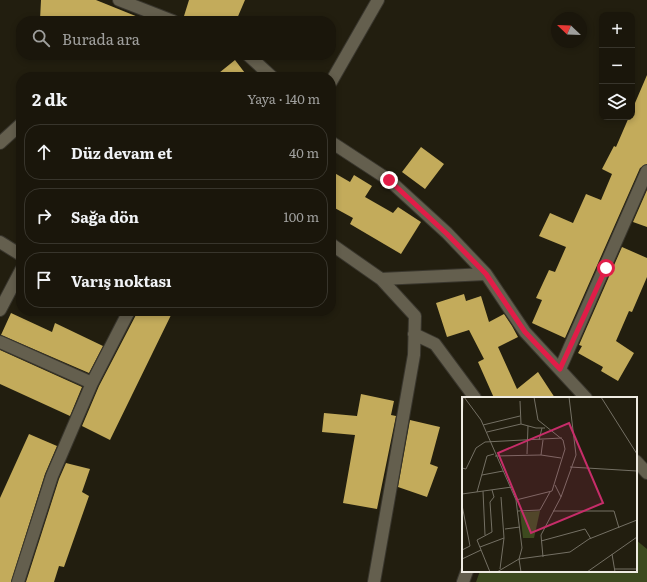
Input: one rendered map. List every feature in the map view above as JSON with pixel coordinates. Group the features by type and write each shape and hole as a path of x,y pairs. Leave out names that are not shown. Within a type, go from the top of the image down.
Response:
{"street":[{"path":"119,0 160,16"},
{"path":"336,73 378,0"},
{"path":"253,60 267,72"},
{"path":"0,143 16,129"},
{"path":"336,145 389,180 447,234 486,274 525,332 585,397"},
{"path":"560,369 647,171"},
{"path":"0,242 16,252"},
{"path":"336,248 381,279 415,316 414,355 374,582"},
{"path":"381,279 486,274"},
{"path":"0,310 16,280"},
{"path":"18,582 52,476 92,383 126,316"},
{"path":"414,334 435,344 475,397"},
{"path":"0,342 92,383"},
{"path":"637,462 647,473"},
{"path":"463,582 467,572"}],"green space":[{"path":"637,541 647,549 647,582 476,582 480,572 637,572"}],"building":[{"path":"41,0 96,0 136,16 40,16"},
{"path":"189,0 245,0 238,16 184,16"},
{"path":"235,60 244,72 220,72"},
{"path":"647,75 647,164 640,168 565,338 532,323 542,300 536,298 549,270 555,272 566,247 539,236 550,213 573,223 586,194 601,200 612,174 602,169 614,146 616,147 628,120 635,120 635,103"},
{"path":"421,147 444,164 425,189 402,172"},
{"path":"336,174 350,182 354,175 372,186 365,197 393,213 398,207 421,222 401,254 350,224 353,218 336,209"},
{"path":"647,190 647,227 633,222"},
{"path":"622,247 647,258 647,277 632,312 629,311 616,341 634,353 618,381 601,371 603,367 578,353 582,346 579,345"},
{"path":"464,294 466,301 481,296 489,322 504,314 518,337 498,347 517,389 538,372 554,397 494,397 478,362 484,359 469,330 447,337 436,303"},
{"path":"11,313 52,332 55,323 103,346 89,373 1,335"},
{"path":"135,316 171,316 110,440 82,426 99,386"},
{"path":"0,350 82,387 70,416 0,384"},
{"path":"361,394 394,401 391,415 396,416 377,509 343,503 355,435 322,432 324,413 357,416"},
{"path":"410,420 440,427 430,464 438,467 427,497 398,487"},
{"path":"29,434 57,446 45,474 11,582 0,582 0,498"},
{"path":"66,463 90,469 82,492 89,496 64,567 59,566 54,582 26,582 59,479"}],"route":[{"path":"389,180 447,234 486,274 525,332 560,369 606,268"}]}
